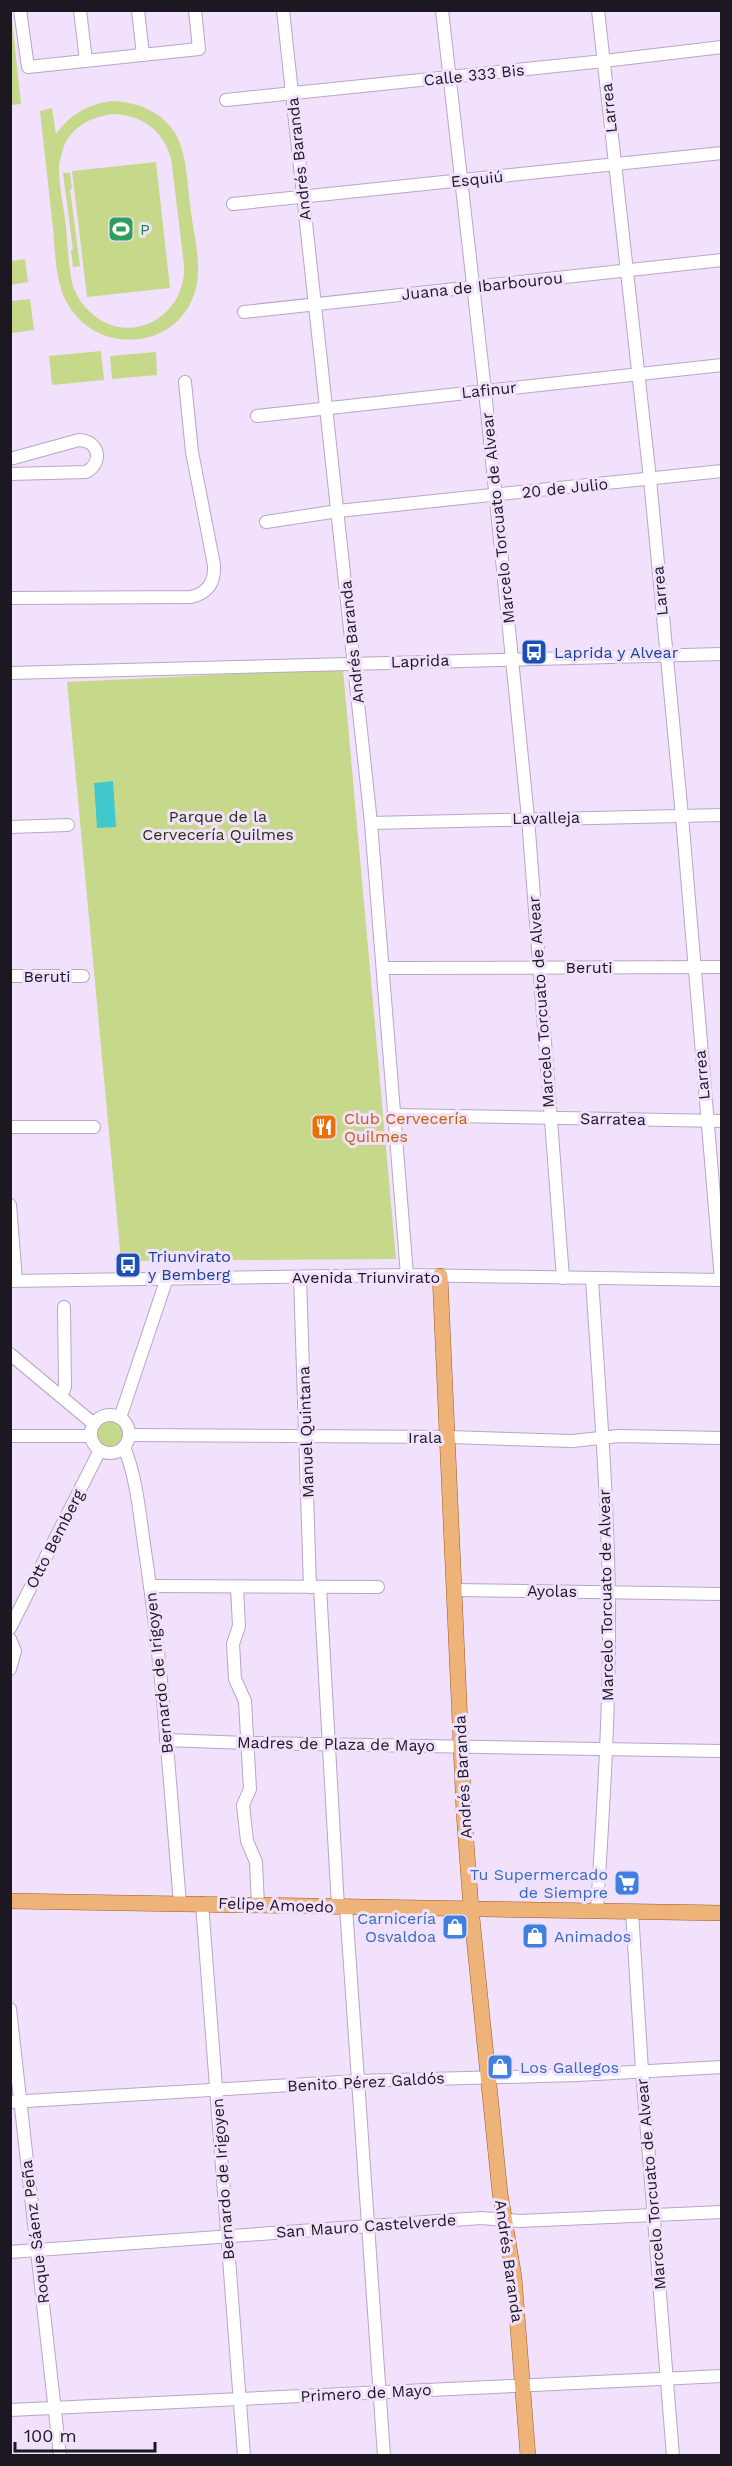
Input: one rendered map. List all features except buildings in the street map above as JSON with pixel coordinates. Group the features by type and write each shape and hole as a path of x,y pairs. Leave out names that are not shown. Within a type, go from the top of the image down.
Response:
{"main road":[{"name":"Andrés Baranda","path":"440,1276 461,1745 471,1908 487,2076 504,2219 514,2277 528,2456"},
{"name":"Felipe Amoedo","path":"10,1901 722,1913"}],"street":[{"path":"20,10 28,67 199,49 195,10"},
{"path":"80,10 86,61"},
{"path":"138,10 143,55"},
{"name":"Andrés Baranda","path":"283,10 371,823 407,1275"},
{"name":"Marcelo Torcuato de Alvear","path":"442,10 496,494 528,818 563,1278"},
{"name":"Larrea","path":"598,10 650,479 682,816 721,1280"},
{"name":"Calle 333 Bis","path":"226,100 722,47"},
{"name":"Esquiú","path":"233,204 722,153"},
{"name":"Juana de Ibarbourou","path":"243,312 722,260"},
{"name":"Lafinur","path":"257,416 722,365"},
{"path":"10,598 191,597 203,584 214,565 192,452 186,382"},
{"path":"10,459 79,440 91,443 96,447 98,454 95,466 86,472 10,474"},
{"name":"20 de Julio","path":"266,522 496,494 722,471"},
{"name":"Laprida","path":"10,673 722,654"},
{"name":"Lavalleja","path":"371,823 722,815"},
{"path":"10,827 68,825"},
{"name":"Beruti","path":"384,968 539,966 722,968"},
{"name":"Beruti","path":"10,976 83,976"},
{"name":"Sarratea","path":"396,1115 722,1121"},
{"path":"10,1128 93,1127"},
{"path":"10,1205 13,1281"},
{"name":"Avenida Triunvirato","path":"13,1281 407,1275 721,1280"},
{"name":"Manuel Quintana","path":"300,1277 315,1587 358,2081 384,2456"},
{"path":"120,1418 167,1278"},
{"name":"Marcelo Torcuato de Alvear","path":"592,1279 609,1592 607,1749 597,1911"},
{"path":"61,1396 65,1387 64,1306"},
{"path":"10,1354 61,1396 92,1430"},
{"path":"103,1416 120,1418 125,1423 126,1441 113,1452 100,1450 92,1442 92,1430 103,1416"},
{"path":"10,1436 92,1430"},
{"name":"Irala","path":"126,1441 306,1437 449,1437 572,1441 619,1436 722,1438"},
{"name":"Bernardo de Irigoyen","path":"126,1441 133,1471 150,1587 180,1903"},
{"name":"Otto Bemberg","path":"10,1628 100,1450"},
{"path":"150,1587 378,1587"},
{"path":"237,1587 239,1626 233,1644 235,1678 245,1701 248,1743 249,1789 243,1805 247,1841 256,1862 258,1905"},
{"name":"Ayolas","path":"454,1590 722,1594"},
{"path":"10,1639 15,1651 10,1669"},
{"name":"Madres de Plaza de Mayo","path":"166,1740 722,1751"},
{"name":"Bernardo de Irigoyen","path":"202,1903 244,2456"},
{"name":"Marcelo Torcuato de Alvear","path":"632,1912 642,2070 673,2456"},
{"name":"Roque Sáenz Peña","path":"10,2009 15,2102 38,2251 60,2456"},
{"name":"Benito Pérez Galdós","path":"15,2102 358,2081 578,2075 722,2067"},
{"name":"San Mauro Castelverde","path":"10,2252 480,2218 520,2221 722,2212"},
{"name":"Primero de Mayo","path":"10,2410 722,2376"}],"green space":[{"path":"11,11 21,104 10,105"},
{"path":"103,102 130,103 156,113 175,133 184,158 197,255 196,288 191,303 172,326 146,338 130,340 114,338 89,327 70,308 58,277 40,111 52,108 56,134 81,111","holes":["111,114 132,117 149,126 162,139 167,148 171,158 184,265 182,284 175,300 165,313 151,323 135,327 119,327 102,321 85,307 76,292 70,271 59,175 64,146 77,128 96,118"]},
{"name":"P","path":"156,162 170,288 87,297 72,171"},
{"path":"63,173 70,173 80,266 73,267"},
{"path":"25,259 28,282 11,285 11,261"},
{"path":"30,299 34,330 11,333 11,301"},
{"path":"101,351 104,380 52,385 49,356"},
{"path":"156,352 157,375 112,379 110,356"},
{"name":"Parque de la Cervecería Quilmes","path":"343,669 396,1259 121,1261 67,682"},
{"path":"110,1419 121,1423 125,1434 121,1445 110,1449 99,1445 95,1434 99,1423"}],"shaded area":[{"path":"113,781 116,827 97,828 94,783"}],"place":[{"name":"P","path":"121,229"},
{"name":"Laprida y Alvear","path":"534,652"},
{"name":"Club Cervecería Quilmes","path":"324,1127"},
{"name":"Triunvirato y Bemberg","path":"128,1265"},
{"name":"Tu Supermercado de Siempre","path":"627,1883"},
{"name":"Carnicería Osvaldoa","path":"455,1927"},
{"name":"Animados","path":"535,1936"},
{"name":"Los Gallegos","path":"500,2067"}]}
